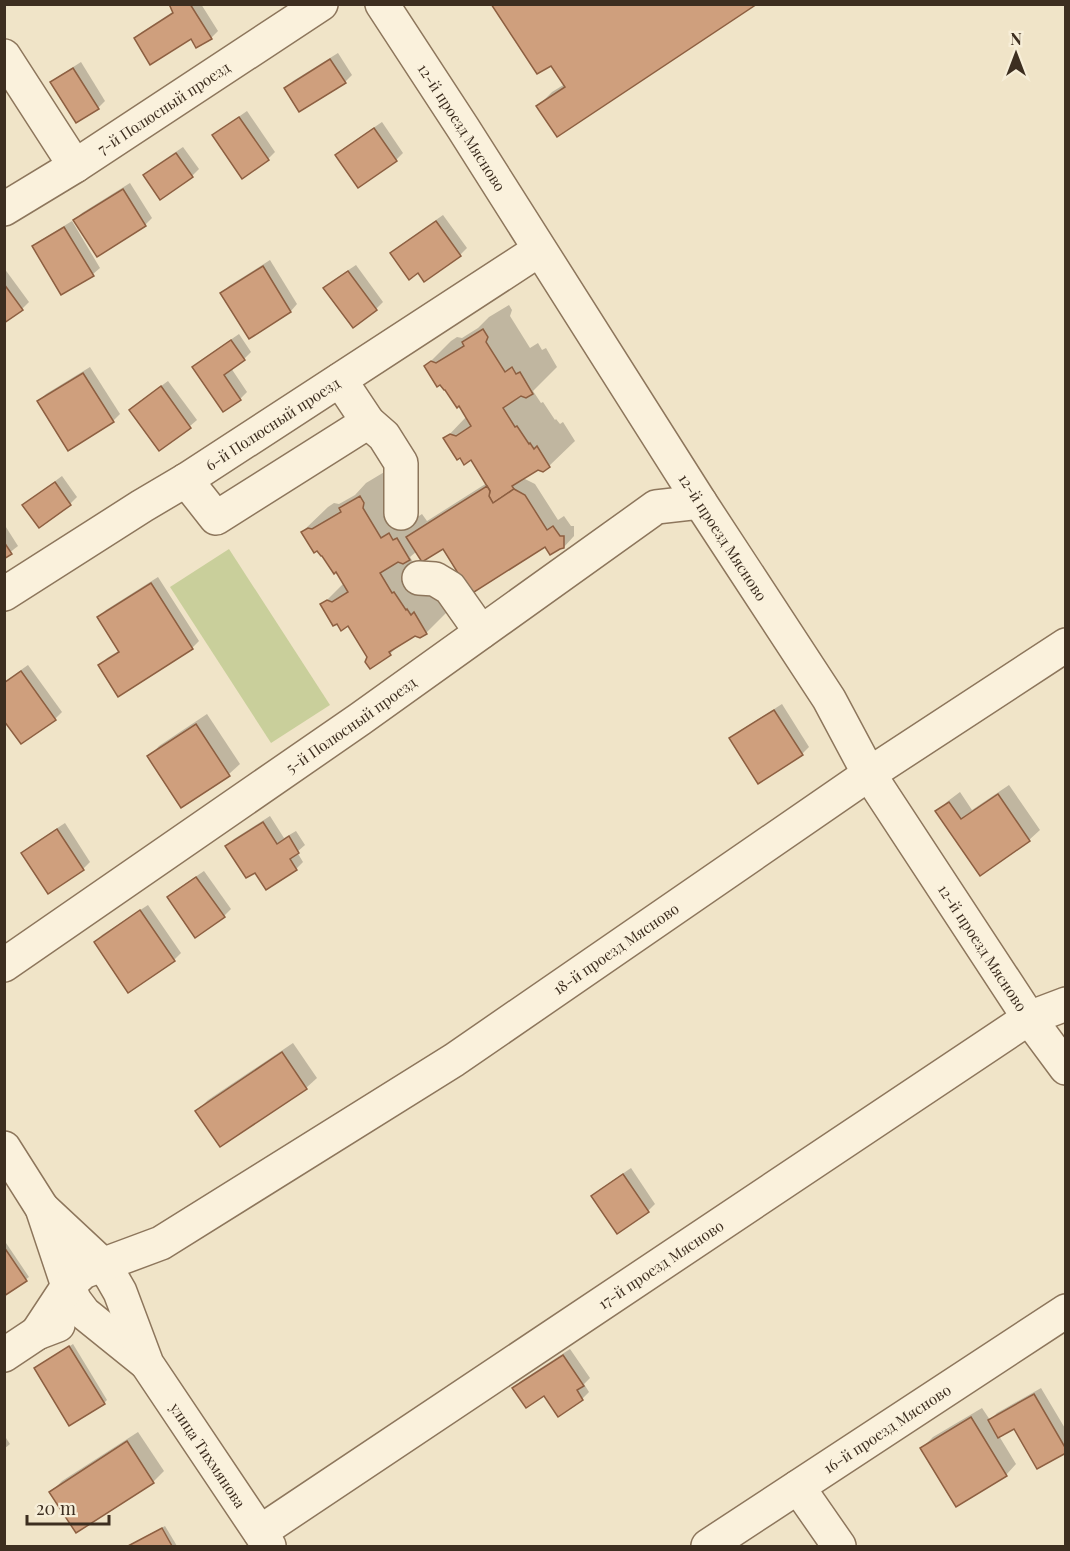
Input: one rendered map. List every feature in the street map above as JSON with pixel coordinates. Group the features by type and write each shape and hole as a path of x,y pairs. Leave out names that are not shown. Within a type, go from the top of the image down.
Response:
{"street":[{"name":"7-й Полюсный проезд","path":"4,209 75,166 321,4"},
{"name":"12-й проезд Мясново","path":"382,4 700,502 829,699 869,774 1029,1018 1065,1068"},
{"path":"4,56 75,166"},
{"name":"6-й Полюсный проезд","path":"4,594 186,480 539,250"},
{"path":"340,380 368,422 384,436 401,463 400,513"},
{"path":"186,480 216,518 368,422"},
{"name":"5-й Полюсный проезд","path":"4,965 350,725 656,507 700,502"},
{"path":"418,578 435,579 450,588 481,632"},
{"name":"18-й проезд Мясново","path":"4,1355 37,1334 76,1300 83,1272 161,1243 454,1059 869,774 1065,645"},
{"name":"17-й проезд Мясново","path":"265,1539 1029,1018 1065,1004"},
{"name":"улица Тихмянова","path":"4,1148 42,1208 76,1300 147,1364"},
{"name":"улица Тихмянова","path":"42,1208 102,1264 112,1278 120,1292 147,1364 265,1539"},
{"name":"18-й проезд Мясново","path":"76,1300 104,1306 120,1292 161,1243"},
{"name":"16-й проезд Мясново","path":"708,1546 1065,1311"},
{"path":"798,1487 839,1546"}],"green space":[{"path":"229,549 330,705 271,743 170,587"}],"building":[{"path":"169,4 190,4 212,39 196,48 191,39 150,65 134,38 173,13"},
{"path":"491,4 757,4 557,137 536,106 565,87 551,66 537,74"},
{"path":"330,59 346,83 299,112 284,88"},
{"path":"73,68 99,109 76,123 50,82"},
{"path":"239,117 269,160 242,179 212,135"},
{"path":"374,128 397,161 358,188 335,155"},
{"path":"176,153 193,177 160,200 143,175"},
{"path":"123,189 146,226 97,257 73,220"},
{"path":"436,221 461,256 424,282 418,273 409,280 390,253"},
{"path":"64,227 94,276 61,295 32,246"},
{"path":"263,266 291,312 249,339 220,293"},
{"path":"348,271 377,310 353,328 323,288"},
{"path":"4,284 23,310 4,323"},
{"path":"483,329 488,337 486,342 505,372 512,367 516,374 520,372 533,394 526,398 521,396 503,408 529,444 534,449 537,446 550,467 543,472 538,470 512,486 514,489 493,503 489,496 490,491 471,460 464,465 460,458 457,460 443,438 450,434 456,436 471,426 459,406 457,408 440,385 437,387 424,366 431,361 436,363 464,346 462,342"},
{"path":"231,340 245,360 224,375 241,400 223,412 192,367"},
{"path":"83,373 114,422 68,451 37,401"},
{"path":"161,386 191,428 159,451 129,410"},
{"path":"55,482 71,505 39,528 22,505"},
{"path":"487,486 493,503 514,489 525,495 547,530 553,526 560,536 564,536 564,548 550,555 545,547 471,594 443,549 422,562 406,537"},
{"path":"360,496 364,503 363,508 381,538 389,533 393,540 397,538 410,560 403,564 398,562 380,573 406,610 411,615 414,612 427,634 420,638 415,636 389,652 391,655 370,669 365,662 367,657 348,626 341,631 337,624 333,626 320,604 327,600 332,602 348,592 336,572 334,574 317,551 314,553 301,532 308,528 312,529 341,512 339,508"},
{"path":"4,542 12,554 4,559"},
{"path":"151,583 193,649 118,697 98,665 119,652 97,617"},
{"path":"21,671 56,720 21,744 4,721 4,683"},
{"path":"774,710 803,755 758,784 729,738"},
{"path":"196,724 230,776 181,808 147,756"},
{"path":"998,794 1030,841 980,876 935,811 949,802 961,819"},
{"path":"263,822 277,844 289,836 299,853 290,859 297,870 266,890 255,873 246,878 225,846"},
{"path":"57,829 84,870 48,894 21,853"},
{"path":"196,877 225,917 195,938 167,897"},
{"path":"140,910 175,961 128,993 94,942"},
{"path":"282,1052 307,1089 220,1147 195,1111"},
{"path":"623,1174 649,1212 617,1234 591,1196"},
{"path":"4,1247 27,1281 4,1296"},
{"path":"69,1346 105,1404 69,1426 34,1368"},
{"path":"563,1355 584,1386 577,1390 583,1400 558,1417 544,1396 526,1408 512,1388"},
{"path":"1034,1394 1066,1449 1066,1453 1037,1469 1014,1429 998,1438 988,1420"},
{"path":"971,1417 1007,1476 956,1507 920,1448"},
{"path":"127,1441 154,1483 76,1533 49,1492"},
{"path":"162,1528 172,1546 128,1546"}]}
